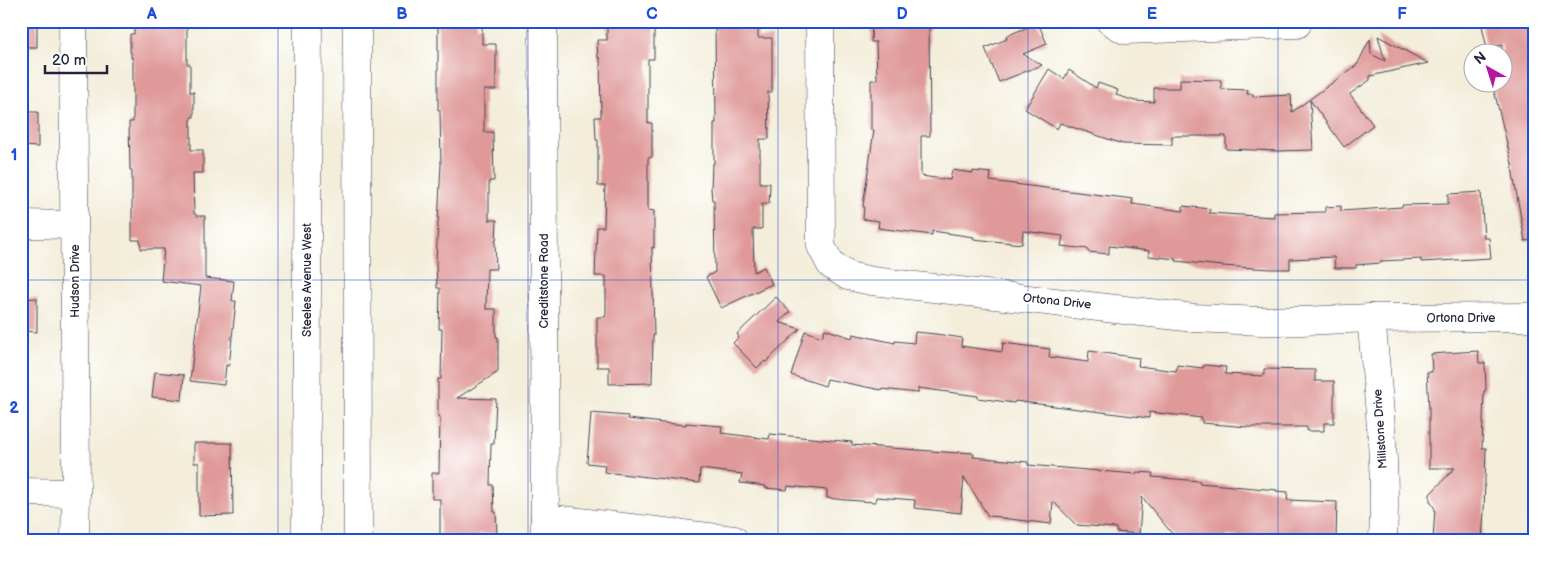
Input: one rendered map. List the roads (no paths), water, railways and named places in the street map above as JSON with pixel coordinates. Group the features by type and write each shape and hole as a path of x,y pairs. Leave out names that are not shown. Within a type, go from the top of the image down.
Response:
{"street":[{"name":"Hudson Drive","path":"73,21 75,540"},
{"name":"Steeles Avenue West","path":"306,540 308,21"},
{"path":"357,21 358,540"},
{"name":"Creditstone Road","path":"543,21 545,529"},
{"name":"Ortona Drive","path":"820,21 820,246 831,265 848,276 872,281 1194,318 1293,321 1371,318 1534,317"},
{"path":"1110,21 1125,30 1297,24"},
{"path":"21,224 74,225"},
{"name":"Millstone Drive","path":"1371,318 1383,462 1383,540"},
{"path":"21,492 76,493"},
{"path":"545,529 734,540"}]}
